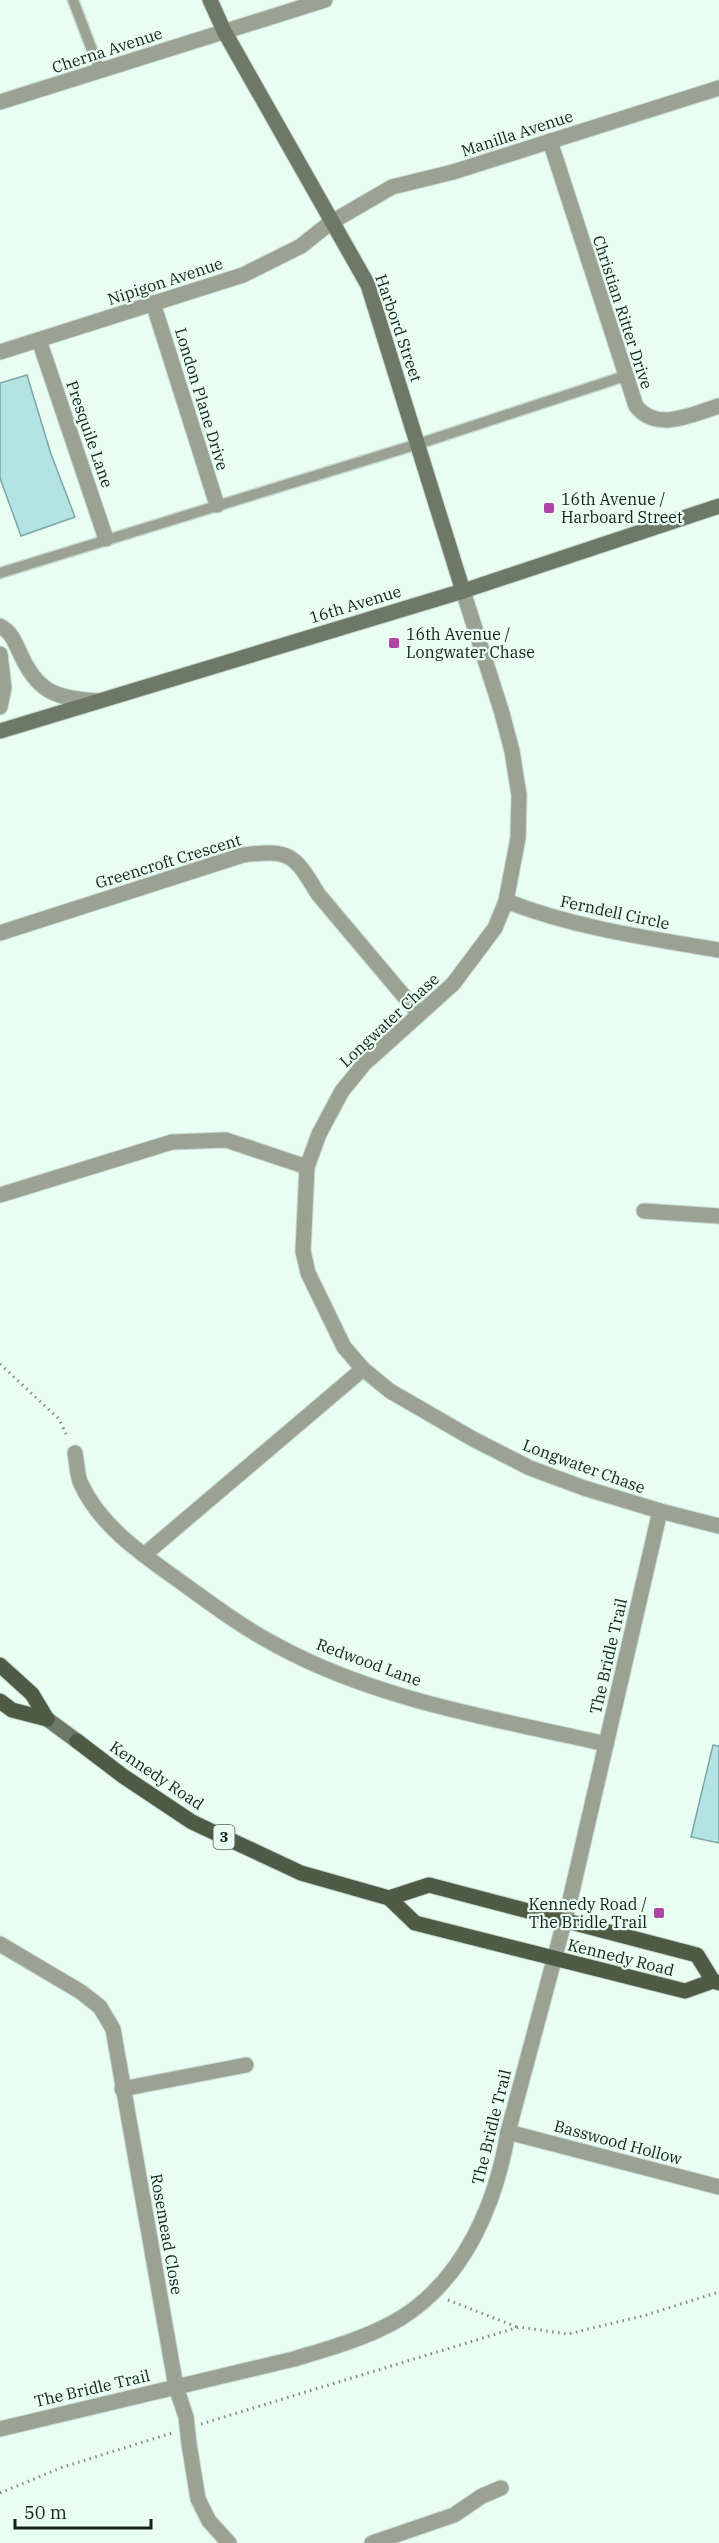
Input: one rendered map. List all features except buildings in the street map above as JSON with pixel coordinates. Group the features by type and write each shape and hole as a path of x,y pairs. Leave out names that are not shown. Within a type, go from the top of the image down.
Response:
{"main road":[{"name":"Harbord Street","path":"210,0 224,31 330,223 368,285 463,591"},
{"name":"16th Avenue","path":"0,730 463,591 719,506"},
{"name":"Kennedy Road","path":"0,1665 32,1694 47,1719"},
{"name":"Kennedy Road","path":"0,1701 12,1710 47,1719 123,1776 192,1822 301,1873 389,1898 415,1923 685,1991 716,1982 697,1956 429,1885 389,1898"}],"street":[{"name":"Cherna Avenue","path":"0,102 325,0"},
{"name":"Manilla Avenue","path":"330,223 392,188 453,172 719,88"},
{"name":"Christian Ritter Drive","path":"550,141 636,406 644,415 654,420 672,420 719,406"},
{"name":"Nipigon Avenue","path":"0,352 243,275 302,246 330,223"},
{"name":"London Plane Drive","path":"153,303 217,505"},
{"name":"Presquile Lane","path":"39,340 106,539"},
{"name":"Longwater Chase","path":"463,591 502,713 512,751 519,795 518,838 506,901 495,928 458,977 364,1064 342,1091 319,1134 307,1167 303,1251 308,1273 344,1347 363,1369 390,1391 428,1414 530,1468 584,1488 719,1526"},
{"path":"0,626 10,632 29,674 47,691 75,700 97,701"},
{"path":"0,654 4,688 0,707"},
{"name":"Greencroft Crescent","path":"0,933 243,855 281,853 292,858 305,872 318,894 419,1014"},
{"name":"Ferndell Circle","path":"506,901 536,912 614,933 719,950"},
{"path":"0,1195 171,1142 226,1140 307,1167"},
{"path":"644,1211 719,1216"},
{"path":"144,1555 363,1369"},
{"name":"Redwood Lane","path":"75,1453 80,1483 120,1536 214,1606 276,1645 338,1674 400,1694 465,1712 606,1744"},
{"name":"The Bridle Trail","path":"0,2429 294,2359 353,2340 401,2318 445,2280 476,2232 502,2167 508,2132 552,1959 564,1921 660,1511"},
{"name":"Rosemead Close","path":"0,1944 81,1992 100,2007 113,2029 176,2386 186,2417 198,2499 209,2521 229,2543"},
{"path":"122,2089 246,2065"},
{"name":"Basswood Hollow","path":"508,2132 719,2187"},
{"path":"372,2543 454,2515 482,2496 501,2488"}],"lane":[{"path":"73,0 100,71"},
{"path":"0,573 418,444 625,376"}],"path":[{"path":"0,1364 59,1419 75,1453"},
{"path":"431,2294 519,2327 568,2334 719,2292"},
{"path":"0,2493 63,2467 519,2327"}],"place":[{"name":"16th Avenue / Harboard Street","path":"549,508"},
{"name":"16th Avenue / Longwater Chase","path":"394,643"},
{"name":"Kennedy Road / The Bridle Trail","path":"659,1913"}]}
